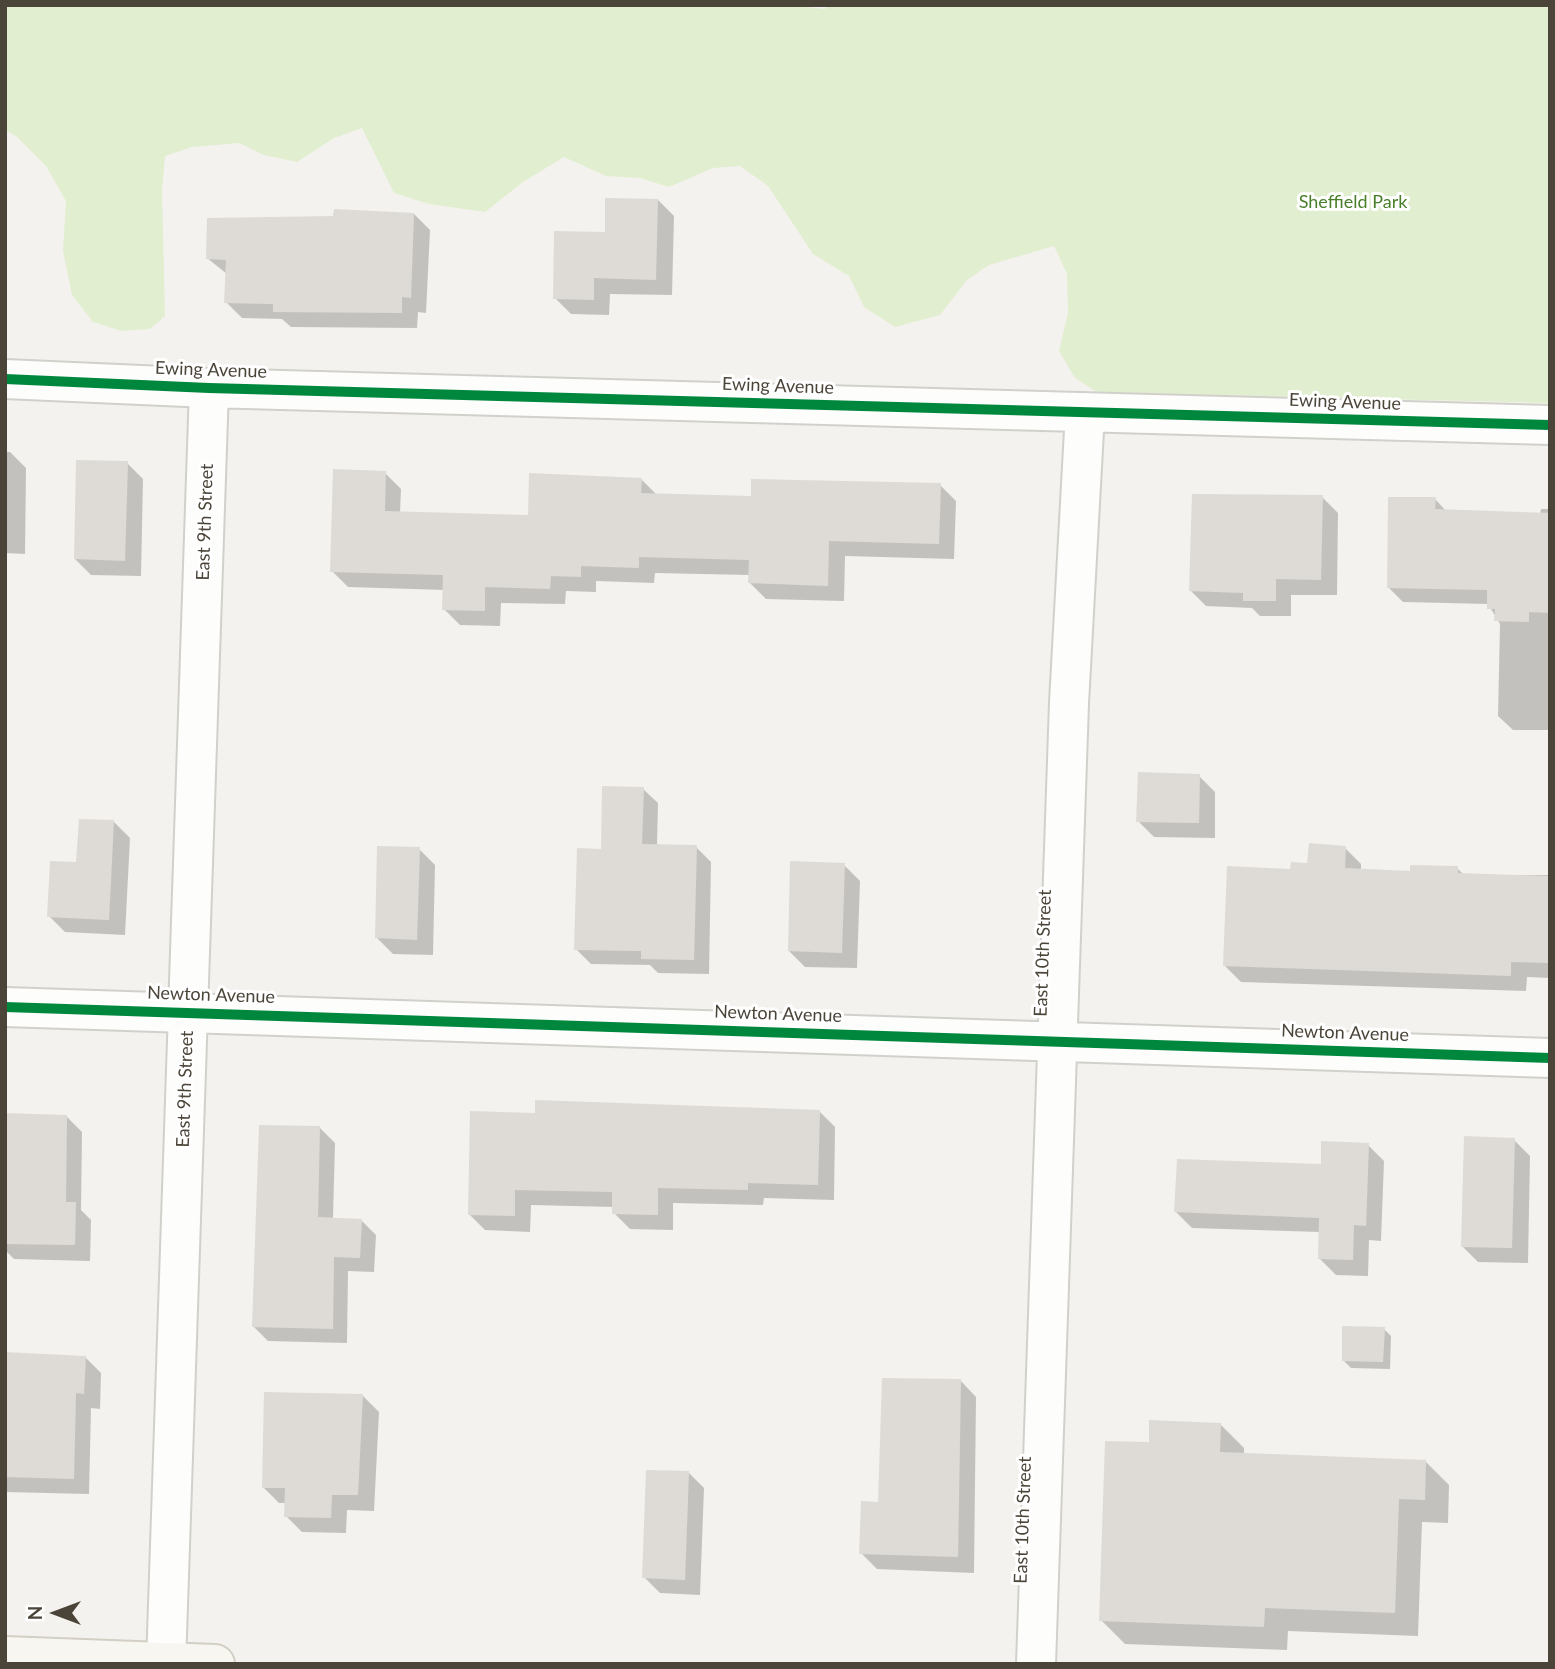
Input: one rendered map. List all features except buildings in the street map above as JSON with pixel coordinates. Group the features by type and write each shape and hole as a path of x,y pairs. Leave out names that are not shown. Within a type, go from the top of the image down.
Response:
{"street":[{"name":"Ewing Avenue","path":"5,379 209,388 1550,425"},
{"name":"East 9th Street","path":"166,1663 209,388"},
{"name":"East 10th Street","path":"1036,1664 1069,703 1085,412"},
{"name":"Newton Avenue","path":"5,1007 1550,1058"},
{"path":"5,1656 215,1664"}],"green space":[{"name":"Sheffield Park","path":"5,5 783,5 825,9 828,5 1550,5 1550,403 1218,395 1205,411 1111,401 1075,378 1059,351 1068,313 1067,274 1054,246 989,265 967,280 940,315 895,327 864,307 849,276 813,254 768,186 740,166 713,168 669,187 640,178 606,176 564,157 523,182 485,212 429,204 394,193 362,128 334,138 297,162 264,155 239,143 192,147 165,156 162,191 165,316 150,329 122,331 93,322 72,295 63,251 66,201 46,166 16,136 5,130"}],"cycle path":[{"path":"5,379 209,388 1550,425"},
{"path":"5,1007 1550,1058"}]}
